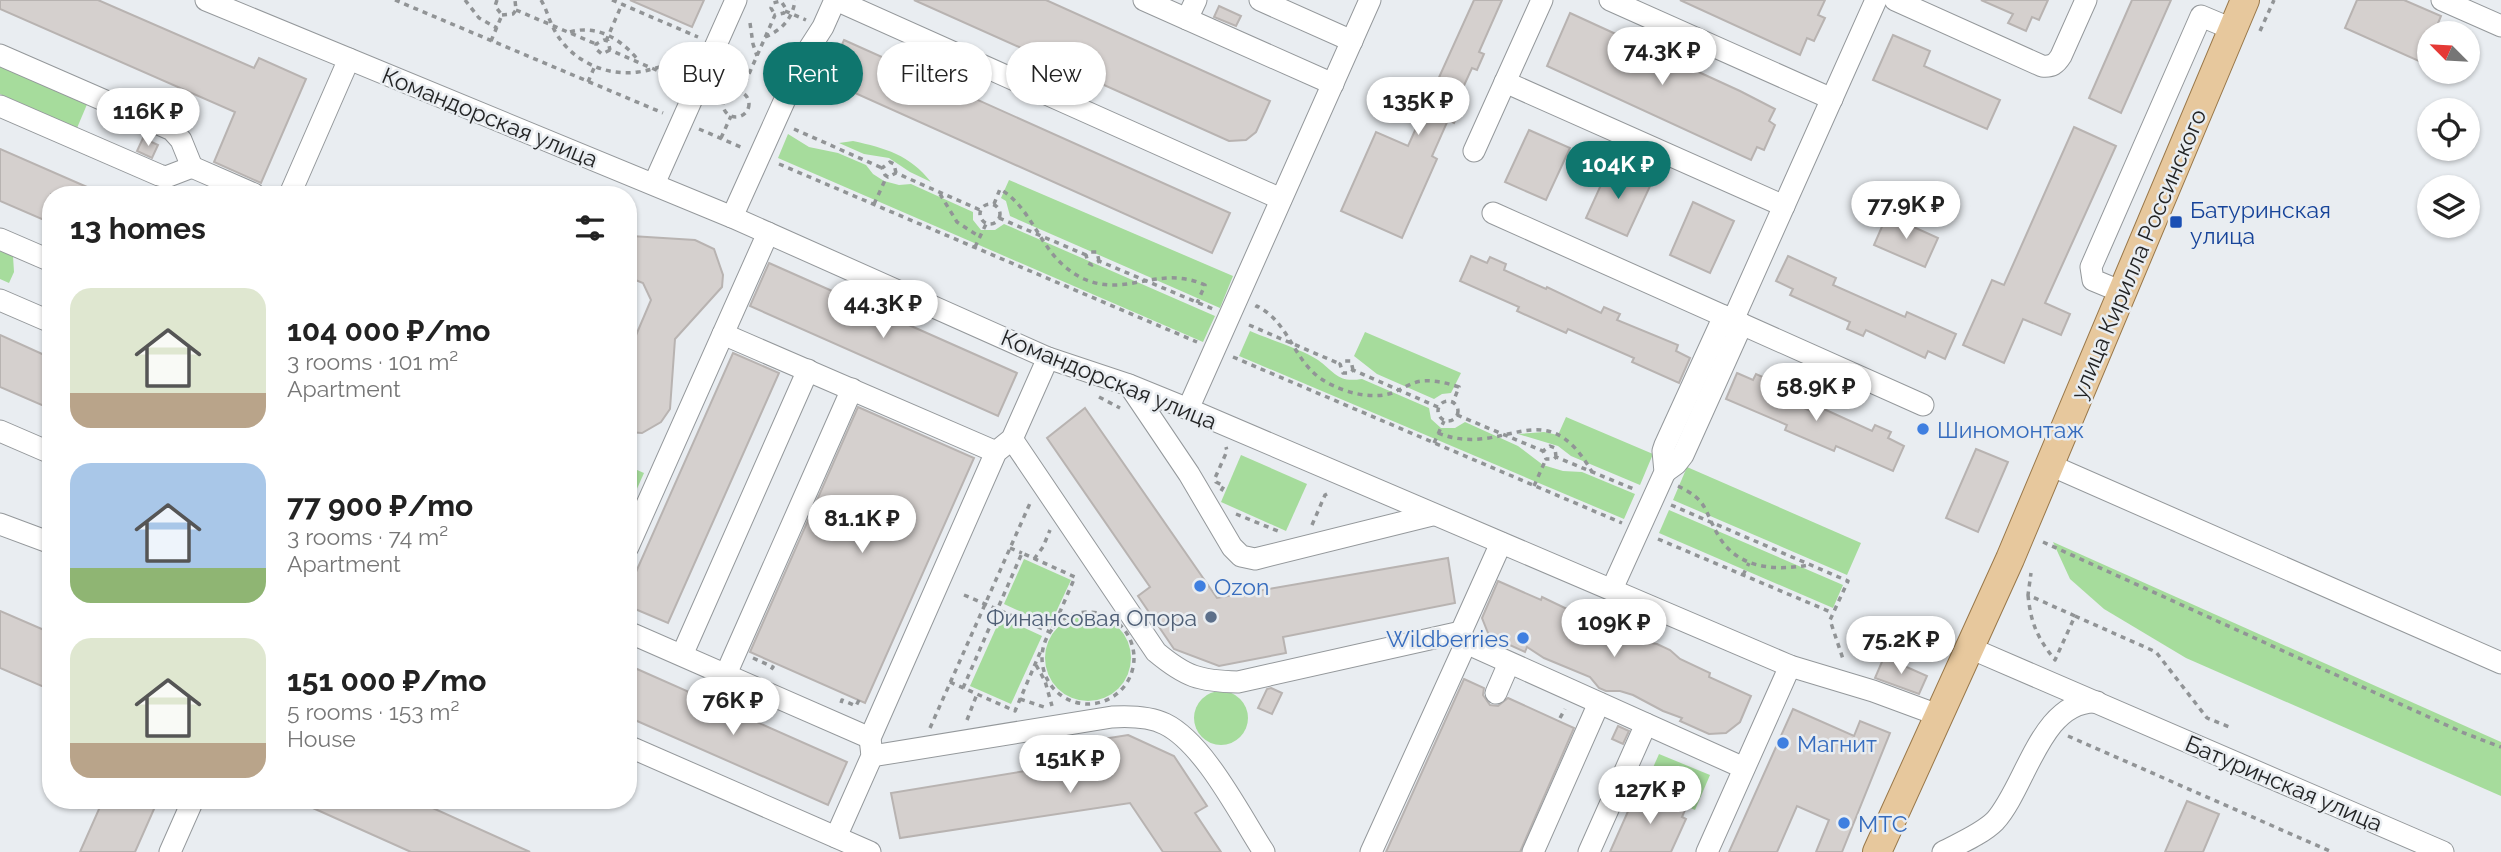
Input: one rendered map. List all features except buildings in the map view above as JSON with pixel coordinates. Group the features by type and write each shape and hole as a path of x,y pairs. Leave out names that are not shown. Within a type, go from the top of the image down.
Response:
{"main road":[{"name":"улица Кирилла Россинского","path":"1877,852 2050,465 2245,0"}],"street":[{"path":"714,42 736,0"},
{"path":"732,217 805,55 836,0 1282,199"},
{"path":"1144,0 1191,10 1333,84"},
{"path":"1260,0 1352,41"},
{"path":"1188,409 1370,0"},
{"path":"1474,151 1542,0"},
{"path":"1610,0 1832,99"},
{"path":"1612,589 1665,472 1665,445 1733,320 1876,0"},
{"path":"1895,0 2049,67 2057,63 2061,56 2086,0"},
{"path":"2442,0 2501,26"},
{"name":"Командорская улица","path":"216,2 732,217 1048,358 1129,385 1188,409 1790,666 1873,691 1938,715"},
{"path":"2122,292 2093,280 2091,267 2201,16 2232,29"},
{"path":"0,55 172,130 181,140 192,167 236,186"},
{"path":"293,186 349,59"},
{"path":"1505,82 1784,206"},
{"path":"654,184 687,105"},
{"path":"0,106 159,175 166,177 192,167"},
{"path":"1493,213 1923,405"},
{"path":"637,527 768,233"},
{"path":"0,239 42,257"},
{"path":"0,300 42,318"},
{"path":"723,334 852,389 1004,445 1040,480 1156,652 1179,671 1208,681 1238,682 1463,638 1509,663 1744,768"},
{"path":"836,837 871,747 1004,445 1048,358"},
{"path":"682,655 808,370"},
{"path":"1129,385 1189,474 1232,547 1241,556 1255,559 1432,515"},
{"path":"726,674 852,389"},
{"path":"0,431 42,449"},
{"path":"2050,465 2501,663"},
{"path":"0,524 42,539"},
{"path":"1371,852 1502,543"},
{"path":"637,636 726,674 871,747 921,748 1111,716 1136,716 1164,723 1187,738 1204,759 1264,852"},
{"name":"Батуринская улица","path":"1970,648 2097,702 2399,843 2443,852"},
{"path":"1496,693 1509,663"},
{"path":"1707,852 1790,666"},
{"path":"1943,852 1993,822 2009,802 2050,727 2066,710 2085,701 2097,702"},
{"path":"1533,852 1599,703"},
{"path":"1589,852 1646,724"},
{"path":"637,750 870,852"},
{"path":"170,852 189,809"}],"path":[{"path":"395,0 750,151"},
{"path":"465,0 479,18 497,28"},
{"path":"496,0 495,6 502,15"},
{"path":"515,0 516,10"},
{"path":"541,0 552,25 569,50 594,67 624,73 658,68"},
{"path":"612,0 706,40"},
{"path":"765,38 781,29 791,14 795,0"},
{"path":"782,1 785,11 780,16 775,15 772,12 773,3 782,1"},
{"path":"606,41 622,4"},
{"path":"502,15 513,14 516,10"},
{"path":"516,10 596,44"},
{"path":"785,11 811,22"},
{"path":"491,41 502,15"},
{"path":"749,74 775,15"},
{"path":"750,20 750,32 757,56"},
{"path":"569,32 588,29 608,35 627,48 640,63"},
{"path":"596,44 606,41 610,50"},
{"path":"596,44 598,53 610,50 658,70"},
{"path":"588,82 594,67"},
{"path":"723,105 731,116 736,117 746,112 747,105"},
{"path":"721,138 731,116"},
{"path":"788,127 883,168"},
{"path":"773,161 1833,614"},
{"path":"883,168 890,162 894,164 895,173"},
{"path":"883,168 887,176"},
{"path":"887,176 895,173"},
{"path":"895,173 980,210"},
{"path":"874,204 887,176"},
{"path":"994,204 1000,189 1009,194 1054,258 1084,278 1107,285 1160,277 1185,278 1205,285 1198,303"},
{"path":"939,192 957,222 980,237"},
{"path":"986,224 979,215 986,204 994,204 998,208 999,218"},
{"path":"986,224 999,218"},
{"path":"999,218 1086,255"},
{"path":"975,247 986,224"},
{"path":"1257,306 1279,322 1297,354 1315,375 1336,387 1376,396 1419,381 1446,383 1459,387 1453,402"},
{"path":"1342,361 1352,361 1353,370 1343,373 1340,369 1342,361"},
{"path":"1353,370 1438,407"},
{"path":"1105,377 1098,395 1101,400 1121,408"},
{"path":"1331,399 1336,387"},
{"path":"1445,401 1453,402 1457,406 1457,415 1450,421 1444,421 1437,412 1438,407 1445,401"},
{"path":"1457,415 1543,451 1546,459 1534,486"},
{"path":"1434,443 1444,421"},
{"path":"1438,433 1463,441 1488,439 1533,429 1557,432 1580,452 1592,472"},
{"path":"1543,451 1550,446 1555,448 1556,457"},
{"path":"1220,494 1224,486 1216,482 1215,478 1227,451 1226,447"},
{"path":"1556,457 1643,493"},
{"path":"1546,459 1554,460 1556,457"},
{"path":"921,748 1040,480"},
{"path":"1809,565 1777,569 1749,563 1736,556 1726,547 1713,523 1701,500 1676,485 1667,503 1713,523 1809,565 1848,581 1830,620 1845,666 1833,662"},
{"path":"1305,527 1311,526 1325,495 1331,492"},
{"path":"1230,512 1279,532"},
{"path":"2039,550 2043,542 2464,733 2501,747"},
{"path":"950,682 1014,710 1051,631 1075,577 1010,548"},
{"path":"963,688 1022,554"},
{"path":"1743,575 1749,563"},
{"path":"2032,568 2028,595 2030,621 2041,643 2055,660 2075,616"},
{"path":"964,595 1051,631"},
{"path":"2028,595 2156,652 2207,718 2232,728"},
{"path":"1035,664 1059,694 1070,701 1093,704 1116,696 1130,677 1134,665 1131,641 1125,631 1107,616 1083,612 1071,615 1051,631"},
{"path":"1046,640 1042,664 1055,726"},
{"path":"842,700 856,706 859,701"},
{"path":"2060,738 2067,735 2332,852"}],"green space":[{"path":"0,63 88,102 77,128 0,94"},
{"path":"788,134 809,147 838,153 866,165 884,181 899,185 911,184 973,212 973,220 981,230 995,230 1004,224 1215,316 1203,342 778,158"},
{"path":"853,141 906,159 931,182 889,158 864,154 839,143"},
{"path":"1009,180 1233,276 1220,308 1010,216 1006,201 1001,198"},
{"path":"0,251 13,256 14,272 9,283 0,279"},
{"path":"1250,331 1312,356 1337,376 1362,379 1429,408 1431,419 1441,428 1455,428 1465,422 1518,446 1543,465 1563,471 1582,472 1635,494 1624,519 1239,356"},
{"path":"1365,332 1461,373 1451,393 1434,399 1377,374 1354,356"},
{"path":"1566,417 1653,454 1640,485 1571,456 1558,446 1518,434 1544,432 1558,435"},
{"path":"1241,455 1307,484 1286,531 1221,502"},
{"path":"1687,467 1861,543 1847,575 1673,500"},
{"path":"637,470 644,473 637,489"},
{"path":"1669,510 1843,585 1833,608 1659,533"},
{"path":"2053,542 2501,742 2501,796 2186,658 2104,609 2070,579"},
{"path":"1024,559 1071,580 1050,625 1004,604"},
{"path":"1088,615 1112,622 1124,634 1131,658 1124,682 1112,694 1088,701 1064,694 1052,682 1045,658 1052,634 1064,622"},
{"path":"1001,617 1042,636 1011,704 970,686"},
{"path":"1221,691 1240,699 1248,718 1240,737 1221,745 1202,737 1194,718 1202,699"},
{"path":"1659,754 1710,775 1695,810 1644,788"}],"place":[{"name":"Батуринская улица","path":"2176,222"},
{"name":"Шиномонтаж","path":"1923,429"},
{"name":"Ozon","path":"1200,586"},
{"name":"Финансовая Опора","path":"1211,617"},
{"name":"Wildberries","path":"1523,638"},
{"name":"Магнит","path":"1783,743"},
{"name":"МТС","path":"1844,823"}]}
